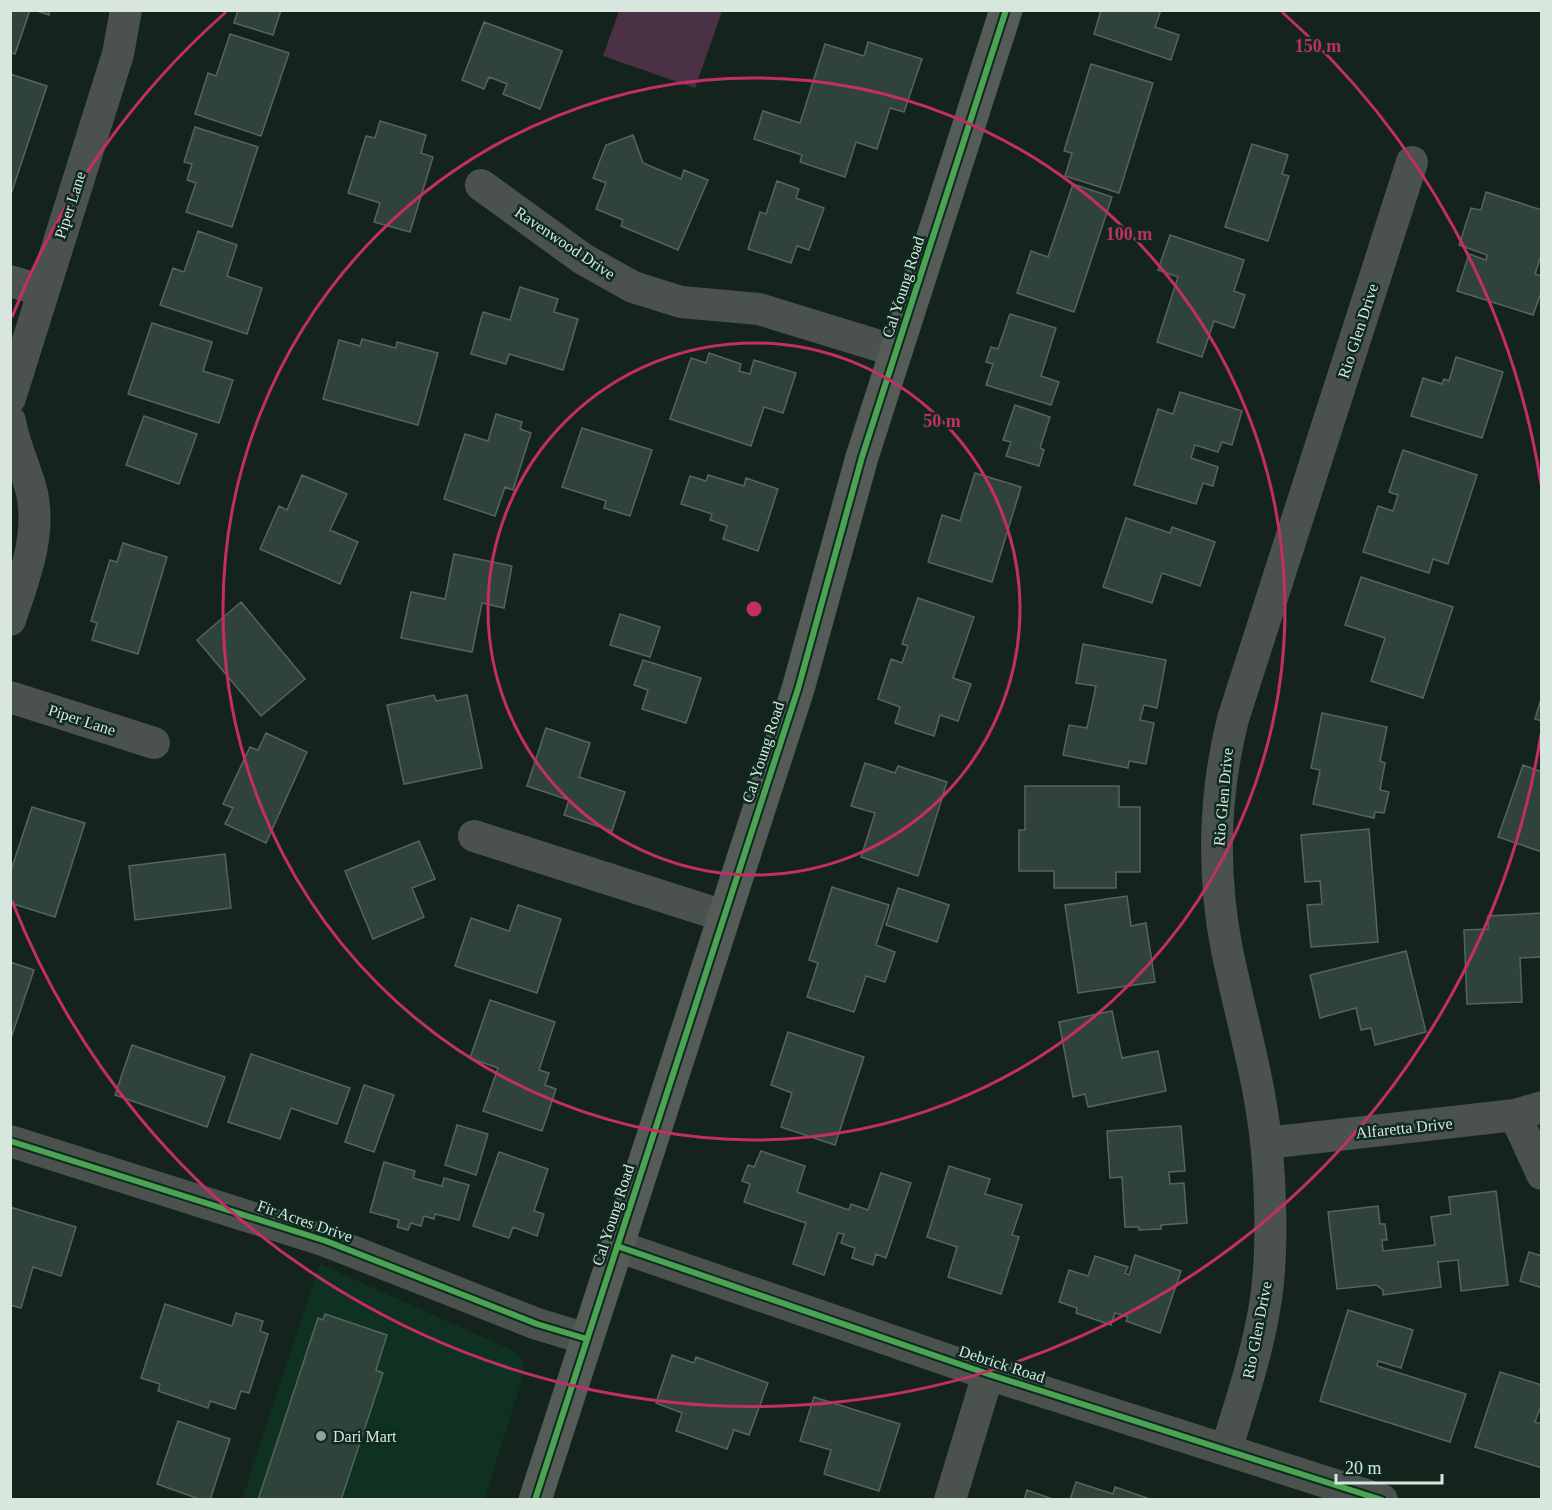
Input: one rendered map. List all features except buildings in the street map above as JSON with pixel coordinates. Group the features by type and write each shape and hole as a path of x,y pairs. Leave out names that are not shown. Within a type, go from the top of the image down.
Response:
{"main road":[{"name":"Cal Young Road","path":"536,1500 798,689 862,457 1006,10"}],"street":[{"name":"Piper Lane","path":"10,398 118,54 126,10"},
{"name":"Rio Glen Drive","path":"1226,1450 1248,1381 1265,1304 1269,1251 1266,1143 1258,1088 1234,982 1220,904 1217,834 1222,774 1233,719 1412,162"},
{"name":"Ravenwood Drive","path":"481,185 583,259 641,290 681,302 759,309 896,351"},
{"path":"10,281 43,291"},
{"path":"10,421 32,492 36,519 28,566 10,620"},
{"name":"Piper Lane","path":"10,697 154,743"},
{"path":"474,836 724,916"},
{"path":"1528,1111 1542,1174"},
{"name":"Alfaretta Drive","path":"1266,1143 1528,1111"},
{"name":"Fir Acres Drive","path":"10,1141 326,1241 537,1324 588,1339"},
{"name":"Debrick Road","path":"617,1246 988,1374 1382,1500"},
{"path":"950,1500 988,1374"}],"shaded area":[{"path":"619,11 722,11 695,88 603,56"},
{"path":"320,1264 514,1351 523,1360 524,1374 484,1499 242,1500"}],"cycle path":[{"path":"535,1500 798,689 862,457 1006,10"},
{"path":"10,1141 326,1241 537,1324 587,1339"},
{"path":"617,1246 988,1374 1382,1500"}],"place":[{"name":"Dari Mart","path":"321,1436"}]}
